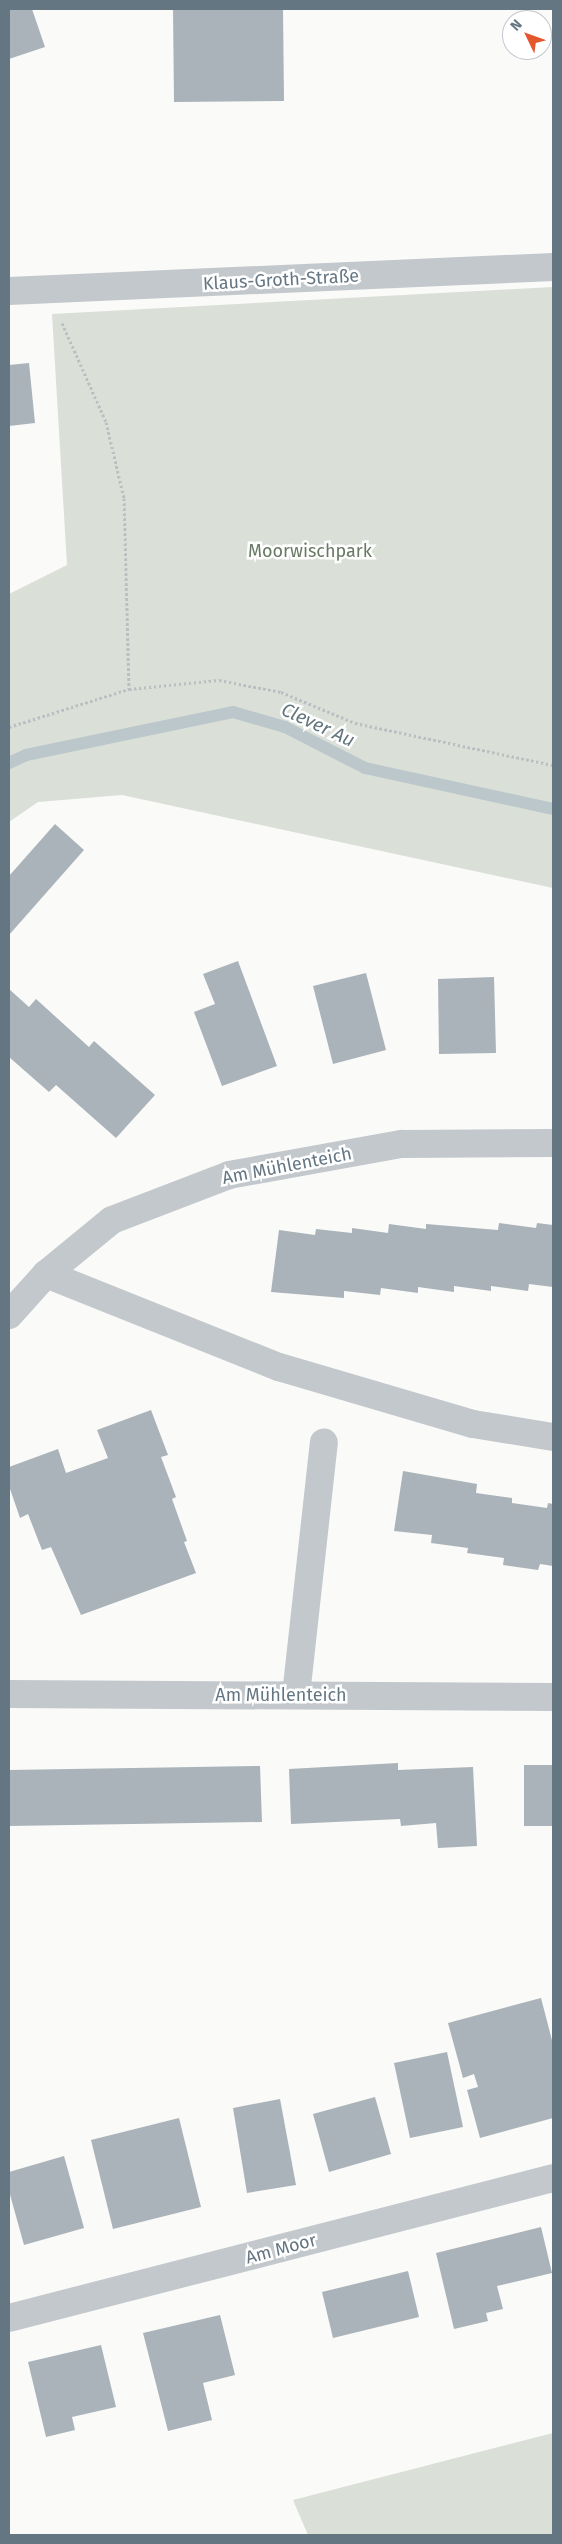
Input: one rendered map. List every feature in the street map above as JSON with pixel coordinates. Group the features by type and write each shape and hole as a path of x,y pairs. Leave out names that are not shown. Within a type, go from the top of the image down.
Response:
{"street":[{"name":"Klaus-Groth-Straße","path":"9,291 553,267"},
{"name":"Am Mühlenteich","path":"9,1315 46,1274 112,1220 229,1175 402,1144 553,1143"},
{"path":"46,1274 279,1367 473,1424 553,1437"},
{"path":"296,1695 324,1443"},
{"name":"Am Mühlenteich","path":"9,1694 553,1698"},
{"name":"Am Moor","path":"9,2318 553,2178"}],"path":[{"path":"60,290 62,324 106,422 124,498 129,689"},
{"path":"9,727 129,689 219,680 281,692 354,723 553,766"}],"green space":[{"name":"Moorwischpark","path":"553,287 553,888 122,795 38,802 9,822 9,594 67,565 52,314"},
{"path":"553,2433 553,2535 308,2535 293,2500"}],"building":[{"path":"9,9 32,9 45,47 9,59"},
{"path":"173,9 283,9 284,101 174,102"},
{"path":"29,363 35,423 9,426 9,365"},
{"path":"55,824 84,850 9,935 9,876"},
{"path":"238,961 277,1066 222,1086 194,1012 215,1004 203,974"},
{"path":"366,973 386,1050 333,1064 313,986"},
{"path":"494,977 496,1053 439,1054 438,979"},
{"path":"9,989 29,1007 36,999 89,1047 94,1041 155,1095 116,1138 56,1085 49,1092 9,1057"},
{"path":"499,1223 536,1228 537,1223 553,1225 553,1287 529,1284 528,1291 491,1286 491,1291 454,1286 454,1292 418,1287 418,1293 381,1288 380,1295 344,1291 344,1298 271,1292 279,1230 315,1235 316,1229 352,1233 352,1228 388,1233 389,1224 426,1229 426,1224 498,1230"},
{"path":"151,1410 168,1455 161,1457 176,1497 172,1499 187,1541 184,1542 196,1573 81,1615 51,1547 42,1550 28,1514 20,1518 9,1486 9,1467 58,1449 66,1473 108,1458 97,1430"},
{"path":"403,1471 477,1484 476,1493 512,1498 512,1503 547,1508 548,1503 553,1504 553,1566 540,1564 538,1570 503,1565 504,1558 467,1553 468,1548 431,1543 432,1535 394,1531"},
{"path":"398,1763 398,1770 473,1767 477,1846 438,1848 436,1823 401,1826 400,1819 291,1824 289,1769"},
{"path":"524,1765 553,1765 553,1826 524,1826"},
{"path":"260,1766 262,1822 9,1826 9,1770"},
{"path":"541,1998 553,2044 553,2118 480,2138 467,2090 478,2087 474,2074 463,2078 448,2023"},
{"path":"447,2052 463,2127 410,2138 394,2063"},
{"path":"375,2097 391,2154 329,2172 313,2114"},
{"path":"280,2099 296,2185 247,2193 233,2108"},
{"path":"179,2118 201,2207 113,2229 91,2140"},
{"path":"64,2156 84,2228 24,2245 9,2191 9,2172"},
{"path":"541,2227 552,2273 497,2286 503,2309 486,2313 488,2321 454,2329 436,2253"},
{"path":"408,2271 419,2317 333,2338 322,2292"},
{"path":"220,2315 235,2375 203,2383 212,2420 168,2431 143,2333"},
{"path":"101,2345 116,2407 72,2417 75,2430 46,2437 28,2362"}],"waterway":[{"name":"Clever Au","path":"9,763 26,755 233,712 285,727 365,768 553,809"}]}
